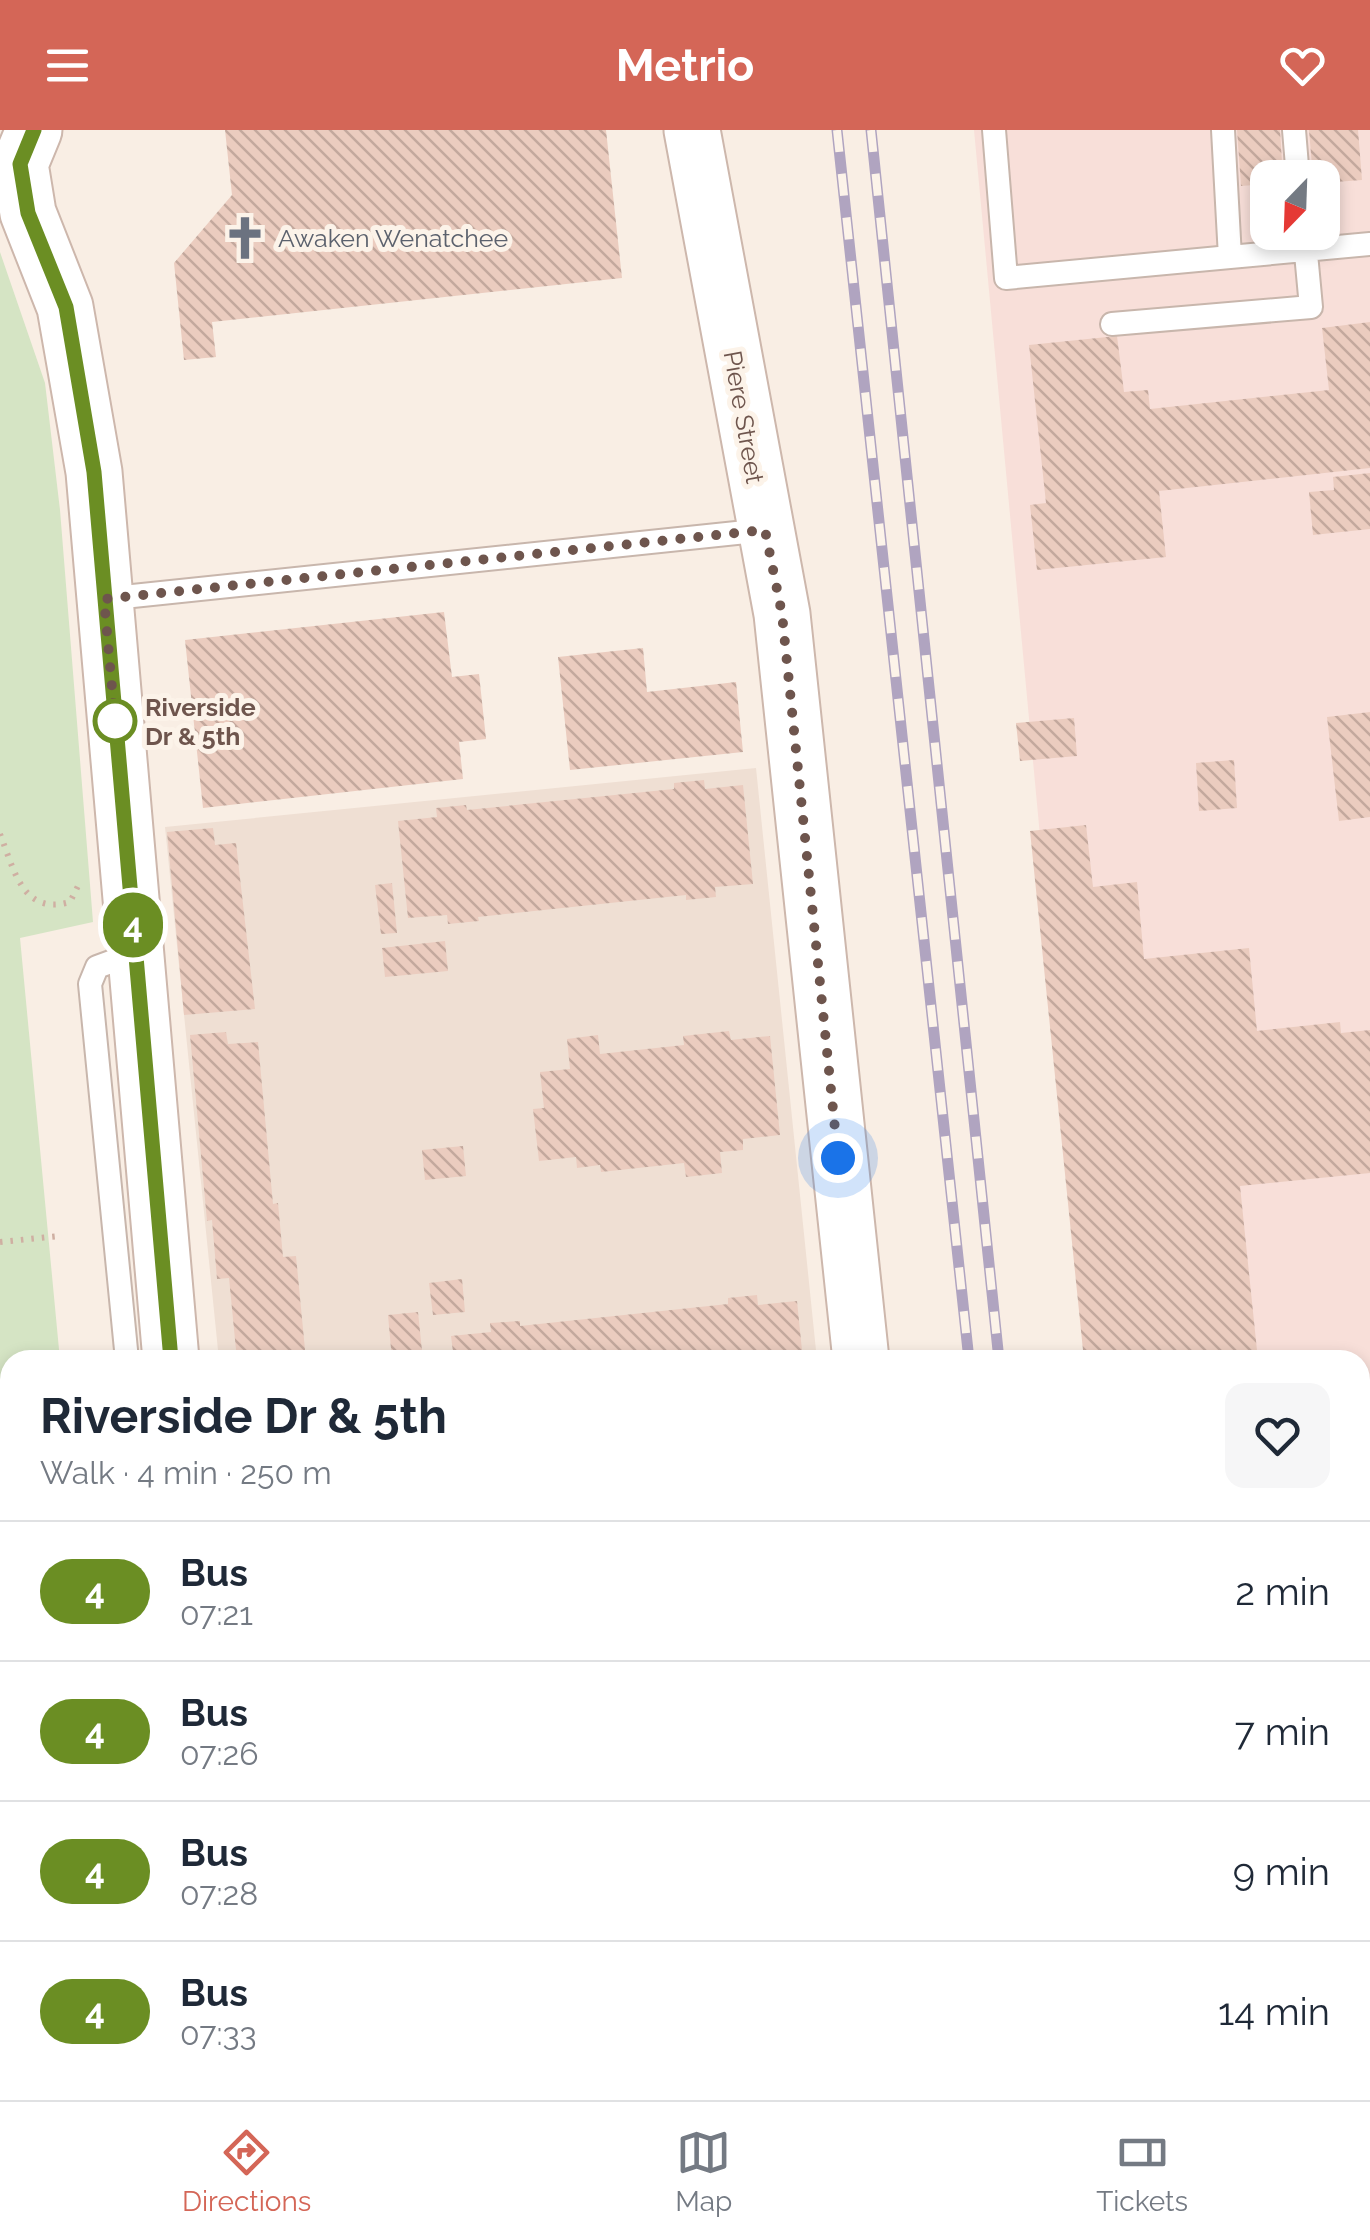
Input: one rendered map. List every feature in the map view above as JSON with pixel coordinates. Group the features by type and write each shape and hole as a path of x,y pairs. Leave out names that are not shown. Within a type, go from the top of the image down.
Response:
{"street":[{"path":"34,130 20,164 28,213 66,307 94,472 170,1350"},
{"name":"Piere Street","path":"692,130 784,633 860,1350"},
{"path":"0,210 46,320 74,365"}],"lane":[{"path":"994,130 1006,278 1230,257 1265,250"},
{"path":"1222,130 1230,257"},
{"path":"1294,130 1296,160"},
{"path":"1340,243 1370,244"},
{"path":"1112,324 1311,307 1306,250"},
{"path":"104,599 765,530"},
{"path":"125,1350 90,984 98,966 136,953"}],"path":[{"path":"0,834 26,894 37,902 54,907 70,902 79,888 84,866"},
{"path":"0,1242 59,1236"}],"shaded area":[{"path":"974,130 1370,130 1370,1350 1088,1350"},
{"path":"756,768 816,1350 218,1350 165,827"}],"green space":[{"path":"0,252 45,383 60,510 93,922 20,938 59,1350 0,1350"}],"building":[{"path":"225,130 606,130 622,278 212,322 216,357 184,360 174,263 232,195"},
{"path":"1237,130 1280,130 1282,160 1250,160 1250,185 1241,186"},
{"path":"1309,130 1358,130 1362,180 1340,182 1340,160 1312,160"},
{"path":"1370,322 1370,468 1159,491 1166,557 1037,570 1030,505 1046,503 1029,345 1117,336 1124,392 1148,390 1150,409 1329,390 1322,328"},
{"path":"1370,473 1370,529 1313,535 1309,492 1334,490 1333,477"},
{"path":"444,612 452,677 479,674 486,739 459,742 463,779 203,808 185,640"},
{"path":"643,648 647,692 736,682 743,752 570,770 558,657"},
{"path":"1370,712 1370,817 1339,821 1327,717"},
{"path":"1074,718 1077,756 1020,761 1016,723"},
{"path":"1234,760 1237,808 1199,811 1196,763"},
{"path":"704,780 705,789 743,785 753,884 715,887 716,897 686,900 686,895 478,917 479,921 448,924 447,915 408,918 398,821 437,817 436,808 466,805 467,810 674,789 674,783"},
{"path":"1086,825 1093,887 1137,882 1144,959 1249,948 1257,1031 1340,1022 1341,1033 1370,1030 1370,1173 1240,1186 1257,1350 1083,1350 1030,831"},
{"path":"213,828 215,845 236,843 255,1009 184,1015 167,832"},
{"path":"392,883 397,933 381,934 375,885"},
{"path":"445,941 448,971 385,977 382,948"},
{"path":"729,1031 731,1040 770,1036 780,1135 743,1139 743,1150 720,1152 722,1173 686,1177 684,1163 601,1172 600,1165 577,1168 576,1157 539,1161 533,1109 544,1108 540,1072 570,1069 567,1039 598,1035 600,1054 684,1045 683,1036"},
{"path":"226,1032 228,1044 258,1042 273,1204 278,1203 283,1257 296,1256 305,1350 236,1350 229,1278 217,1279 212,1220 207,1221 190,1035"},
{"path":"463,1146 466,1176 425,1180 422,1150"},
{"path":"462,1279 465,1312 433,1315 429,1283"},
{"path":"757,1295 758,1305 797,1301 802,1350 453,1350 451,1336 491,1332 490,1323 520,1321 520,1326 728,1304 728,1298"},
{"path":"418,1312 422,1350 391,1350 388,1315"}],"railway":[{"path":"837,130 968,1350"},
{"path":"871,130 998,1350"}],"bus line":[{"name":"4","path":"34,130 20,164 28,213 66,307 94,472 170,1350"}],"place":[{"name":"Awaken Wenatchee","path":"245,238"},
{"name":"Riverside Dr & 5th","path":"115,721"}],"route":[{"path":"115,721 104,599 765,530 782,614 838,1158"}]}
